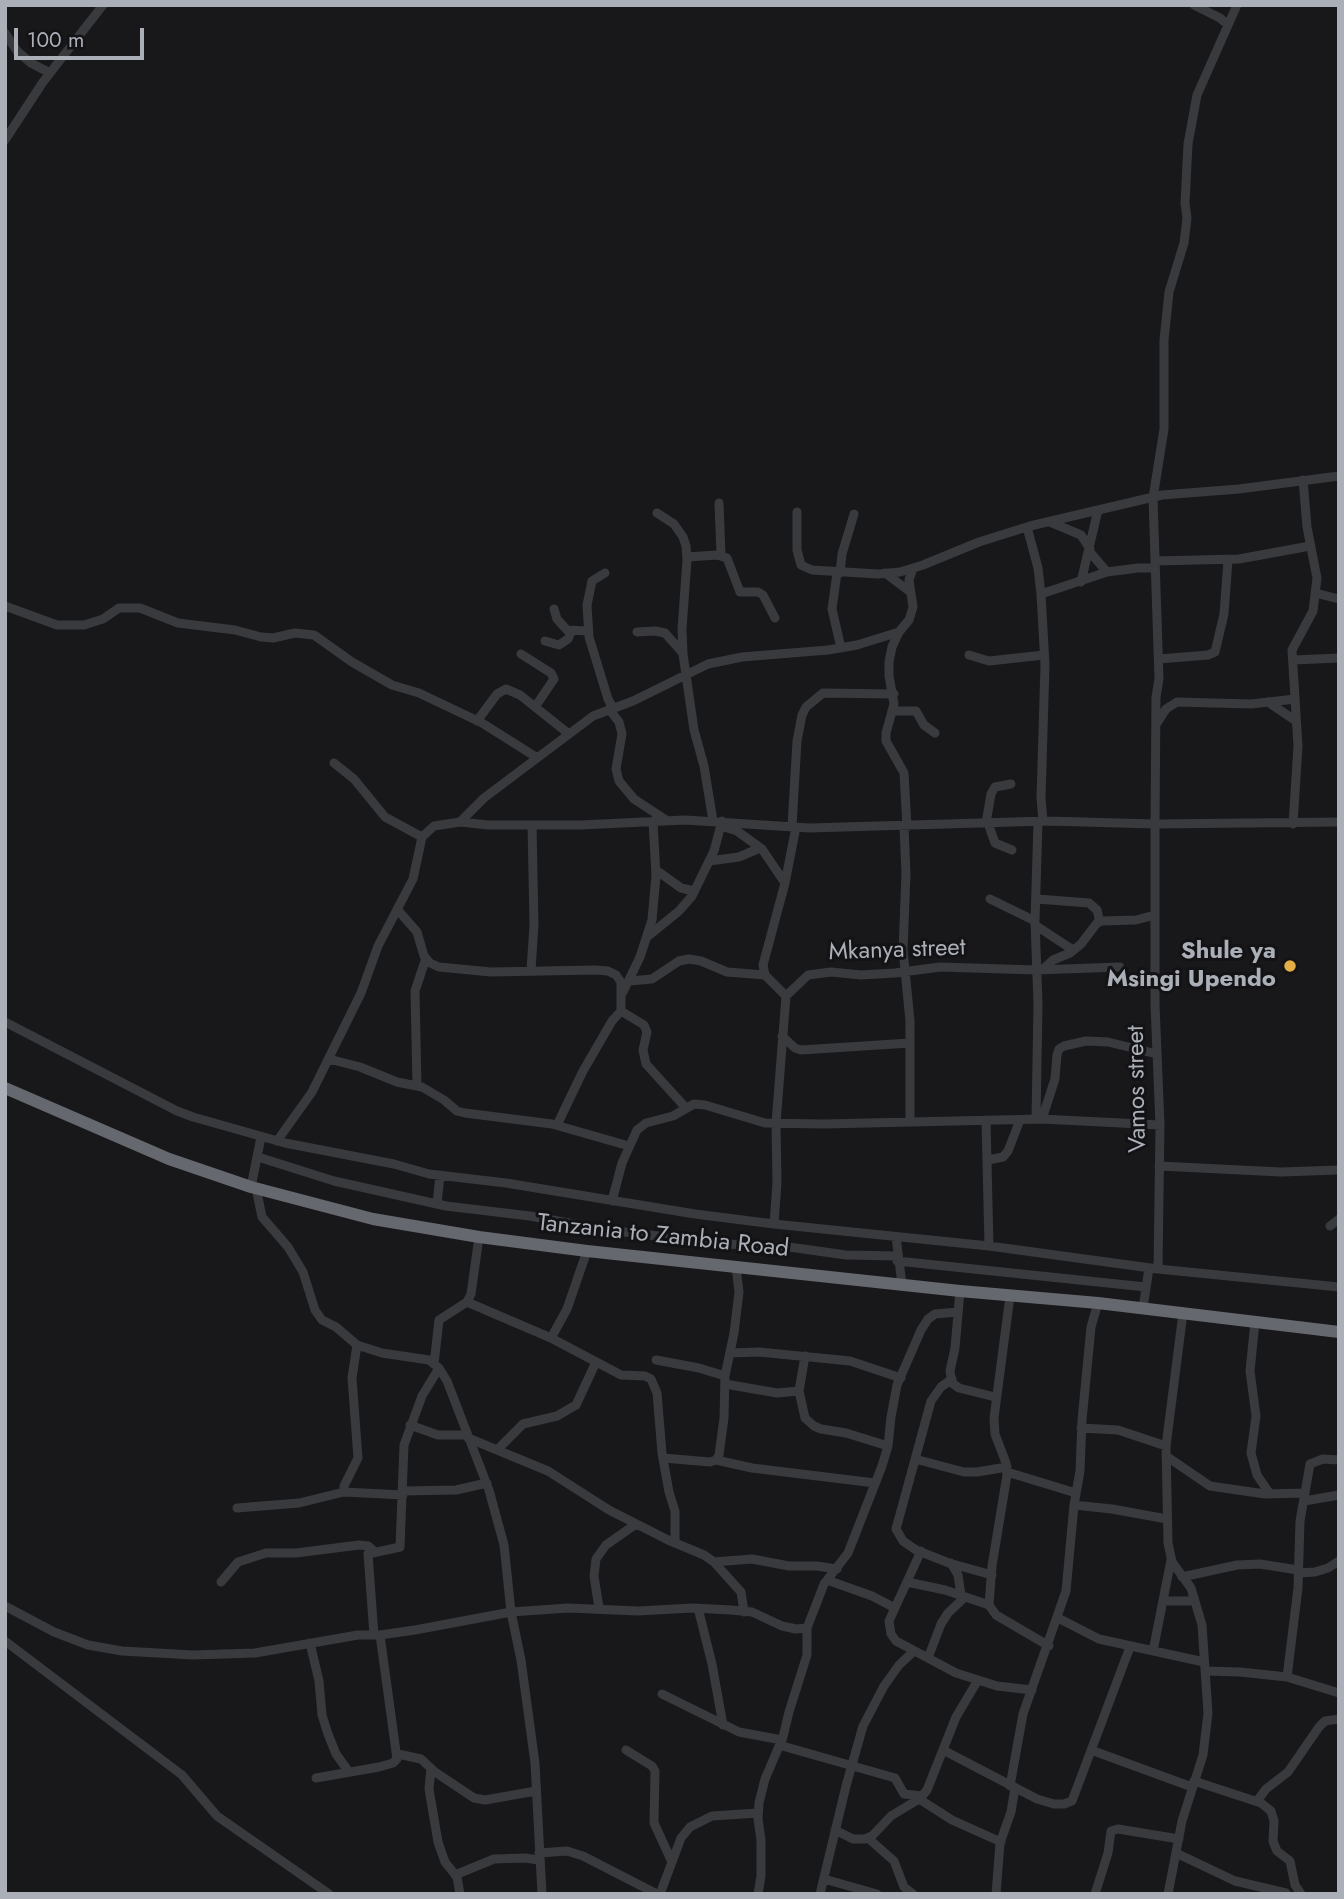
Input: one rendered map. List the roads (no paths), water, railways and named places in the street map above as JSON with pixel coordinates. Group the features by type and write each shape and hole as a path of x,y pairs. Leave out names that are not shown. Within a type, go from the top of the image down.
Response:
{"highway":[{"name":"Tanzania to Zambia Road","path":"5,1088 136,1146 253,1187 373,1219 479,1237 587,1251 1098,1303 1339,1332"}],"street":[{"path":"5,140 50,73 103,5"},
{"path":"1194,5 1227,24"},
{"name":"Vamos street","path":"1143,1308 1146,1287 1154,1269 1160,1125 1154,824 1159,659 1153,498 1164,429 1164,340 1169,292 1184,243 1188,144 1197,95 1237,5"},
{"path":"5,33 17,51 31,63 50,73"},
{"path":"797,512 797,550 801,565 811,570 838,573 885,573 914,568 979,542 1027,527 1153,498 1339,475"},
{"path":"1293,824 1297,782 1296,699 1292,650 1313,611 1317,578 1310,546 1303,481"},
{"path":"719,503 721,555"},
{"path":"1081,582 1098,510"},
{"path":"647,937 679,911 694,891 709,861 719,823 694,730 683,654 687,556 683,537 674,524 657,513"},
{"path":"841,648 832,609 842,554 854,514"},
{"path":"1049,522 1081,535 1107,572"},
{"path":"1027,527 1038,568 1044,655 1035,923 1039,970 1039,1119"},
{"path":"1041,594 1107,572 1155,564 1228,560 1310,546"},
{"path":"687,556 721,555 727,558 740,592 758,592 763,595 775,618"},
{"path":"1159,659 1208,655 1215,652 1224,614 1228,560"},
{"path":"910,1122 910,1021 902,923 906,874 904,773 886,741 894,694 888,676 889,662 899,632 909,620 913,607 909,580 914,568"},
{"path":"605,573 592,581 587,605 589,631 611,709 622,734 616,769 619,781 634,799 667,821"},
{"path":"885,573 909,590"},
{"path":"1315,593 1339,599"},
{"path":"5,606 57,625 83,625 103,619 119,608 139,608 178,623 235,630 261,637 273,638 295,633 314,635 352,662 392,685 419,693 477,721 536,757"},
{"path":"554,609 562,625 571,632 589,631"},
{"path":"545,641 559,645 568,639 571,632"},
{"path":"637,632 665,633 683,654"},
{"path":"460,822 484,798 593,716 708,664 742,657 841,648 899,632"},
{"path":"521,654 553,676 551,685 535,707"},
{"path":"969,655 989,661 1044,655"},
{"path":"1293,660 1339,658"},
{"path":"477,721 492,699 503,690 520,695 569,734"},
{"path":"774,1224 776,1123 786,996 765,975 763,965 785,883 794,826 797,741 802,715 806,707 823,693 894,694"},
{"path":"1157,723 1166,709 1177,702 1224,704 1296,699"},
{"path":"1268,702 1296,721"},
{"path":"892,711 916,711 924,725 935,733"},
{"path":"334,763 354,779 384,817 422,837"},
{"path":"1011,784 995,787 991,794 987,823 995,843 1012,850"},
{"path":"621,994 629,981 652,920 656,870 653,821"},
{"path":"277,1141 313,1092 361,993 378,946 413,879 422,837 435,827 460,822 532,825 667,821 906,827 1040,822 1339,822"},
{"path":"719,823 737,831 760,848 785,883"},
{"path":"531,970 534,925 532,825"},
{"path":"709,861 739,857 760,848"},
{"path":"656,870 681,888 694,891"},
{"path":"990,899 1035,923 1073,950"},
{"path":"1037,899 1089,902 1097,910 1100,922"},
{"path":"397,909 417,932 426,958 439,967 491,972 608,971 616,975 621,982 621,1011 612,1021 583,1071 557,1125"},
{"path":"1039,970 1073,950 1100,922 1136,920 1155,915"},
{"path":"416,1086 415,991 426,958"},
{"path":"629,981 652,979 680,961 689,959 727,972 765,975"},
{"name":"Mkanya street","path":"786,996 808,975 818,973 861,975 940,967 1039,970 1120,967"},
{"path":"621,1011 644,1025 647,1032 643,1050 646,1064 686,1108"},
{"path":"5,1022 177,1111 223,1127 277,1141 440,1175 774,1224 989,1246 1154,1269 1339,1287"},
{"path":"782,1037 795,1048 801,1049 910,1043"},
{"path":"1039,1119 1055,1079 1059,1049 1064,1046 1086,1041 1108,1042 1157,1054"},
{"path":"329,1059 416,1086 435,1094 457,1111 557,1125 629,1146"},
{"path":"612,1201 622,1163 637,1130 646,1124 673,1116 694,1104 765,1123 1039,1119 1160,1125"},
{"path":"986,1119 989,1246"},
{"path":"988,1160 1003,1157 1008,1151 1020,1120"},
{"path":"261,1137 253,1187 262,1217 288,1247 303,1272 315,1311 322,1320 336,1327 357,1345 382,1353 429,1360 437,1366 447,1381 486,1483 504,1545 511,1612 521,1660 535,1763 542,1894"},
{"path":"258,1157 334,1181 437,1204 530,1216 607,1230 726,1244 789,1247 846,1255 897,1258 1146,1287"},
{"path":"1159,1166 1281,1172 1339,1170"},
{"path":"437,1204 440,1175"},
{"path":"1330,1226 1339,1219"},
{"path":"316,1778 393,1763 398,1754 377,1635 368,1554 400,1547 404,1445 422,1396 437,1366 439,1320 467,1302 476,1266 479,1237"},
{"path":"896,1237 902,1284"},
{"path":"551,1338 567,1309 587,1251"},
{"path":"716,1460 724,1418 724,1380 739,1292 736,1267"},
{"path":"960,1291 955,1348 950,1371 953,1383 959,1388 995,1397"},
{"path":"989,1605 1007,1470 995,1434 995,1397 1010,1296"},
{"path":"467,1302 551,1338 621,1375 645,1376 655,1384 663,1458 669,1492 676,1511 675,1543"},
{"path":"996,1894 1001,1842 1007,1826 1017,1740 1023,1714 1049,1646 1066,1591 1080,1471 1081,1428 1091,1327 1098,1303"},
{"path":"758,1894 761,1840 758,1813 765,1779 780,1742 807,1655 807,1628 827,1580 848,1553 888,1446 894,1397 928,1319 936,1314 958,1312"},
{"path":"1153,1651 1171,1560 1167,1519 1166,1451 1184,1313"},
{"path":"1255,1322 1250,1371 1256,1416 1251,1453 1257,1475 1270,1494"},
{"path":"344,1492 344,1486 358,1458 352,1378 357,1345"},
{"path":"730,1353 759,1352 850,1361 901,1378"},
{"path":"805,1356 799,1391 805,1418 814,1426 888,1446"},
{"path":"656,1360 699,1368 724,1380 777,1393 799,1391"},
{"path":"496,1450 523,1424 557,1416 576,1405 596,1362"},
{"path":"952,1378 940,1387 931,1401 896,1530 903,1541 921,1551 992,1575"},
{"path":"410,1425 438,1435 468,1436 548,1471 636,1524 704,1555 714,1562 741,1592 744,1612"},
{"path":"1081,1428 1118,1430 1166,1451 1210,1486 1304,1497 1339,1495"},
{"path":"663,1458 710,1462 716,1460 752,1468 875,1483"},
{"path":"915,1459 964,1472 1007,1470 1076,1493"},
{"path":"1287,1677 1298,1571 1300,1521 1310,1464 1323,1459 1339,1460"},
{"path":"237,1508 299,1503 344,1492 456,1490 486,1483"},
{"path":"1074,1505 1167,1519"},
{"path":"599,1608 594,1576 596,1559 606,1545 636,1524"},
{"path":"221,1583 238,1562 266,1553 296,1553 359,1545 368,1546 375,1552"},
{"path":"921,1551 889,1621 891,1634 896,1641 956,1673 997,1686 1032,1690"},
{"path":"714,1562 752,1559 789,1566 836,1569"},
{"path":"1168,1894 1179,1839 1203,1755 1208,1713 1202,1625 1191,1588 1171,1560"},
{"path":"1182,1577 1237,1565 1261,1564 1298,1571 1328,1568 1339,1561"},
{"path":"951,1563 958,1575 963,1596"},
{"path":"827,1580 873,1596 895,1608"},
{"path":"907,1582 989,1605 996,1615 1049,1646"},
{"path":"928,1658 941,1624 963,1596"},
{"path":"1164,1601 1195,1601"},
{"path":"5,1606 54,1632 88,1645 122,1651 193,1655 255,1653 511,1612 599,1608 638,1611 698,1608 744,1612 768,1618 782,1626 807,1628"},
{"path":"698,1608 723,1725"},
{"path":"1058,1618 1100,1639 1153,1651 1204,1667 1287,1677 1339,1692"},
{"path":"5,1641 183,1775 217,1816 329,1894"},
{"path":"310,1643 328,1734 336,1754 349,1772"},
{"path":"943,1750 1037,1799 1054,1804 1072,1801 1130,1647"},
{"path":"820,1894 863,1726 884,1686 899,1665 915,1651"},
{"path":"835,1830 853,1839 868,1838 891,1816 922,1796 927,1790 956,1717 978,1680"},
{"path":"662,1694 739,1732 895,1778 904,1794 917,1798 952,1820 1001,1842"},
{"path":"1257,1801 1266,1789 1288,1772 1319,1727 1325,1721 1339,1719"},
{"path":"1091,1750 1193,1784 1257,1801 1271,1811 1274,1821 1273,1841 1277,1851 1290,1861 1295,1885 1301,1894"},
{"path":"626,1751 652,1766 654,1823 672,1862"},
{"path":"398,1754 421,1759 474,1798 485,1800 536,1791"},
{"path":"431,1768 429,1789 438,1842 445,1862 460,1885 460,1894"},
{"path":"455,1875 494,1859 539,1857 567,1851 583,1856 658,1894 681,1839 690,1827 701,1820 723,1814 758,1813"},
{"path":"1095,1894 1108,1853 1111,1831 1118,1829 1179,1839"},
{"path":"868,1838 894,1861 904,1887 912,1894"},
{"path":"1176,1853 1235,1881 1286,1893 1293,1870"},
{"path":"824,1879 877,1894"}],"place":[{"name":"Shule ya Msingi Upendo","path":"1290,966"}]}
